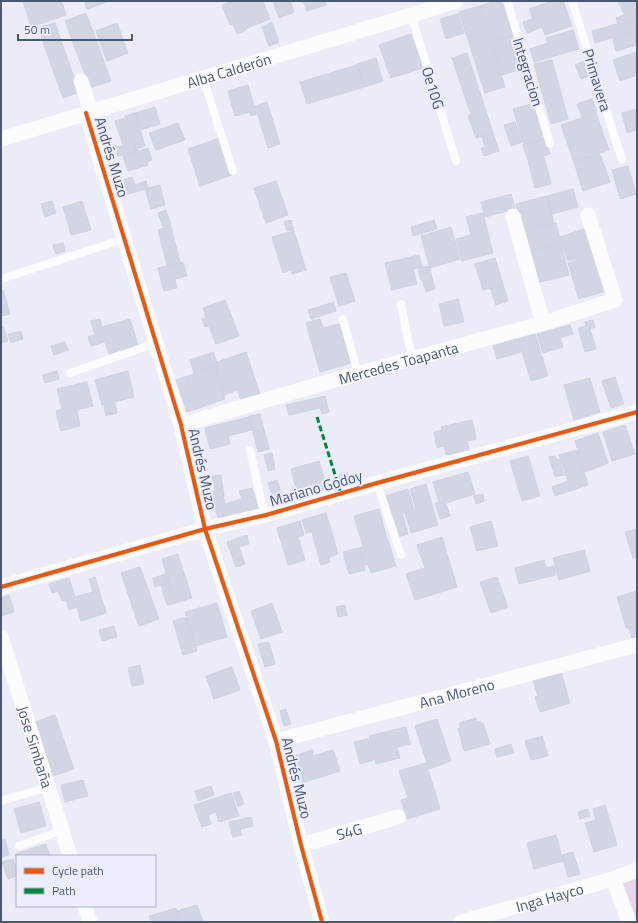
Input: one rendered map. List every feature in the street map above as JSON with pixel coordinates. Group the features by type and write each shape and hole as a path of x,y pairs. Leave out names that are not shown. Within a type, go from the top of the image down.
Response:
{"street":[{"name":"Alba Calderón","path":"1,139 456,1"},
{"name":"Andrés Muzo","path":"81,81 88,112 124,239 181,425 205,529 276,741 301,845 322,922"},
{"name":"Mercedes Toapanta","path":"181,425 358,374 544,323 615,300 588,215"},
{"path":"513,216 544,323"},
{"name":"Mariano Godoy","path":"1,587 205,529 266,516 377,483 637,412"},
{"name":"Jose Simbaña","path":"1,637 3,653 70,855"},
{"name":"Ana Moreno","path":"276,741 637,645"},
{"name":"S4G","path":"301,845 398,817"},
{"name":"Inga Hayco","path":"461,922 637,870"},
{"path":"613,878 629,922"},
{"path":"85,907 90,922"}],"lane":[{"name":"Integracion","path":"507,1 550,144"},
{"name":"Primavera","path":"572,1 622,160"},
{"name":"Oe10G","path":"412,15 456,161"},
{"path":"203,78 233,171"},
{"path":"1,279 124,239"},
{"path":"401,304 409,345 414,359"},
{"path":"343,319 358,374"},
{"path":"70,373 156,343"},
{"path":"250,450 266,516"},
{"path":"377,483 401,554"},
{"path":"1,802 48,787"},
{"path":"19,846 62,829"}],"shaded area":[{"path":"637,879 637,922 623,883"}],"building":[{"path":"23,1 62,1 66,15 31,27"},
{"path":"84,1 110,1 87,9"},
{"path":"233,1 263,1 270,19 245,29 246,30 237,34 233,24 230,25 222,5"},
{"path":"273,1 290,1 294,12 279,18"},
{"path":"303,1 325,1 326,5 307,11"},
{"path":"495,1 503,1 513,35 492,42 480,6"},
{"path":"552,1 563,1 572,26 545,35 542,27 527,33 523,22 533,19 529,9"},
{"path":"618,1 631,1 631,2 619,5"},
{"path":"637,1 637,19 618,25 616,18 624,15 621,6"},
{"path":"479,6 505,87 485,93 459,12"},
{"path":"86,13 111,81 90,88 65,21"},
{"path":"458,14 464,33 446,39 440,19"},
{"path":"637,20 637,31 595,43 592,31"},
{"path":"272,22 279,42 269,46 262,27"},
{"path":"55,23 79,92 63,98 38,28"},
{"path":"117,23 128,53 107,61 96,31"},
{"path":"573,30 579,49 534,62 530,49 548,43 546,38"},
{"path":"637,32 637,45 616,51 613,39"},
{"path":"411,34 418,54 386,65 379,45"},
{"path":"514,35 519,53 497,60 491,42"},
{"path":"637,52 637,75 620,81 613,60"},
{"path":"467,53 493,133 476,138 468,115 471,115 452,58"},
{"path":"520,54 525,68 502,75 497,61"},
{"path":"419,55 423,68 391,78 386,66"},
{"path":"376,58 383,81 365,87 357,64"},
{"path":"552,60 568,119 551,124 534,64"},
{"path":"584,61 589,76 581,79 575,65"},
{"path":"357,65 364,87 307,104 300,82"},
{"path":"248,85 256,114 251,116 250,112 235,116 228,91"},
{"path":"592,99 597,112 582,117 577,104"},
{"path":"267,102 280,144 268,148 255,106"},
{"path":"535,103 545,139 524,145 513,109"},
{"path":"155,107 160,124 140,130 135,113"},
{"path":"637,109 637,130 627,133 622,113"},
{"path":"135,113 145,146 138,149 137,145 134,146 125,116"},
{"path":"596,113 609,150 574,162 561,125"},
{"path":"124,118 133,145 124,148 115,121"},
{"path":"515,122 522,142 511,146 504,125"},
{"path":"178,123 185,140 156,150 149,133"},
{"path":"493,133 499,151 484,156 481,148 485,147 482,137"},
{"path":"220,138 232,175 200,186 188,149"},
{"path":"546,139 550,154 528,160 523,145"},
{"path":"122,146 123,149 136,146 137,151 118,156 115,147"},
{"path":"148,148 152,160 147,162 148,165 128,171 123,156"},
{"path":"600,154 610,182 583,191 574,162"},
{"path":"544,157 551,184 535,188 528,161"},
{"path":"628,166 636,194 620,199 612,170"},
{"path":"132,177 135,185 146,181 148,188 122,196 118,182"},
{"path":"276,181 288,215 266,223 254,188"},
{"path":"160,185 165,205 151,209 145,189"},
{"path":"573,189 578,207 552,214 547,196"},
{"path":"511,194 515,209 485,217 481,202"},
{"path":"547,196 554,223 523,230 516,204"},
{"path":"52,201 56,213 45,217 41,204"},
{"path":"82,201 91,230 71,235 63,207"},
{"path":"166,210 171,225 163,227 158,213"},
{"path":"483,213 493,253 462,261 456,239 471,235 466,217"},
{"path":"291,220 294,230 287,231 284,222"},
{"path":"434,220 437,229 413,236 411,227"},
{"path":"556,223 561,243 529,251 524,231"},
{"path":"171,226 180,262 167,265 158,230"},
{"path":"451,227 460,259 430,268 421,236"},
{"path":"587,228 595,253 568,261 560,237"},
{"path":"294,231 306,270 292,274 291,270 283,273 272,237"},
{"path":"63,243 65,251 56,254 53,245"},
{"path":"561,243 569,275 537,283 529,251"},
{"path":"594,254 606,291 579,299 568,263"},
{"path":"419,255 422,267 413,269 417,284 392,290 385,263"},
{"path":"495,258 508,301 496,305 490,288 483,290 475,264"},
{"path":"183,262 187,276 175,279 177,288 164,291 158,268"},
{"path":"429,266 435,289 426,292 418,268"},
{"path":"346,273 355,301 339,306 330,277"},
{"path":"3,290 10,314 1,316 1,291"},
{"path":"458,299 464,322 444,326 439,304"},
{"path":"225,300 239,336 216,344 209,326 205,327 202,319 206,318 203,308"},
{"path":"334,302 336,311 311,319 308,310"},
{"path":"100,319 102,327 130,319 138,345 109,354 105,342 91,346 88,337 95,335 91,321"},
{"path":"320,319 323,328 339,324 351,363 320,372 306,323"},
{"path":"593,320 595,327 590,329 596,349 585,352 578,328 586,326 585,322"},
{"path":"570,325 573,334 560,338 563,347 543,353 537,334"},
{"path":"3,326 8,341 1,343 1,327"},
{"path":"21,331 23,339 11,343 8,334"},
{"path":"535,334 548,376 531,381 518,339"},
{"path":"517,339 521,352 497,359 493,346"},
{"path":"65,342 68,350 54,355 51,346"},
{"path":"213,352 218,365 194,373 190,360"},
{"path":"246,352 260,394 241,401 238,390 224,395 215,367 218,366 217,362"},
{"path":"215,367 225,399 187,412 176,380"},
{"path":"57,371 59,379 45,383 43,375"},
{"path":"128,371 134,397 102,405 95,380"},
{"path":"615,377 624,404 611,408 602,381"},
{"path":"590,378 600,412 574,420 564,385"},
{"path":"87,382 93,406 77,410 80,426 61,431 56,411 62,409 57,389"},
{"path":"325,396 329,412 322,414 320,408 289,415 286,405"},
{"path":"115,403 117,413 106,416 104,406"},
{"path":"260,414 269,449 258,452 249,416"},
{"path":"249,417 252,430 228,436 230,444 210,449 205,428"},
{"path":"472,420 476,439 467,441 469,451 446,455 444,446 437,448 434,432 442,430 441,427"},
{"path":"625,425 635,454 612,461 603,432"},
{"path":"598,433 608,463 585,472 575,441"},
{"path":"577,450 588,485 555,496 552,487 568,481 559,455"},
{"path":"272,453 275,469 268,471 264,455"},
{"path":"528,456 540,496 522,501 510,461"},
{"path":"555,456 557,460 559,459 564,475 555,477 549,457"},
{"path":"319,461 328,492 299,499 291,469"},
{"path":"347,472 351,487 343,489 339,475"},
{"path":"468,472 475,494 446,503 450,516 440,519 435,503 439,502 433,482"},
{"path":"221,475 223,489 215,490 212,476"},
{"path":"277,480 285,503 276,506 268,483"},
{"path":"426,484 438,525 411,533 405,513 416,509 410,489"},
{"path":"252,488 259,510 219,522 212,499 223,496 225,504 242,499 239,491"},
{"path":"223,489 224,496 208,500 206,493"},
{"path":"408,489 414,509 402,513 408,534 398,537 386,496"},
{"path":"483,494 484,501 476,504 474,496"},
{"path":"379,509 387,539 363,546 354,516"},
{"path":"326,513 338,554 329,557 330,562 321,565 312,532 306,533 302,520"},
{"path":"300,521 304,535 298,537 305,560 288,565 277,528"},
{"path":"491,521 498,546 477,551 470,527"},
{"path":"637,529 637,556 633,558 625,532"},
{"path":"247,535 249,544 239,547 245,564 236,567 227,542"},
{"path":"442,537 457,587 415,600 406,574 425,568 417,545"},
{"path":"388,540 396,566 371,573 368,564 365,565 359,548"},
{"path":"359,548 365,570 349,574 343,552"},
{"path":"584,550 590,571 559,580 553,558"},
{"path":"178,554 192,598 175,603 162,559"},
{"path":"544,560 546,568 554,566 556,575 519,584 515,568"},
{"path":"140,567 159,619 139,626 121,573"},
{"path":"166,574 169,582 155,587 153,578"},
{"path":"95,577 106,613 81,621 77,607 69,610 66,600 62,601 58,591 52,593 49,584 69,578 75,597 93,592 89,579"},
{"path":"497,577 508,607 491,613 480,582"},
{"path":"169,583 175,603 167,605 161,585"},
{"path":"637,591 637,637 632,638 629,628 626,628 617,597"},
{"path":"9,595 14,612 1,616 1,598"},
{"path":"217,603 227,637 195,646 185,612"},
{"path":"272,603 282,632 261,639 251,611"},
{"path":"345,605 347,615 338,617 336,607"},
{"path":"186,617 197,651 183,655 173,621"},
{"path":"114,626 117,637 102,641 99,630"},
{"path":"269,642 275,664 265,667 258,644"},
{"path":"140,665 144,684 132,686 128,668"},
{"path":"232,667 240,690 214,699 206,676"},
{"path":"561,672 570,703 540,712 535,697 538,696 533,680"},
{"path":"286,709 291,724 284,726 280,711"},
{"path":"55,715 74,769 53,776 35,722"},
{"path":"476,718 477,722 480,721 481,724 483,723 490,744 464,751 458,729 461,728 459,723"},
{"path":"437,719 451,761 429,769 415,726"},
{"path":"406,727 410,744 397,747 400,758 376,764 369,736"},
{"path":"542,736 548,756 531,760 525,741"},
{"path":"368,739 374,760 360,764 354,742"},
{"path":"511,744 514,753 497,757 495,749"},
{"path":"312,750 313,756 333,750 340,771 302,783 294,756"},
{"path":"426,763 440,809 407,819 401,800 408,798 399,771"},
{"path":"83,780 88,796 65,802 61,785"},
{"path":"211,786 214,795 198,801 195,791"},
{"path":"239,791 244,804 238,806 233,793"},
{"path":"231,793 239,816 219,822 216,812 208,815 211,824 202,827 194,805"},
{"path":"39,802 46,826 21,833 14,809"},
{"path":"605,805 617,845 594,852 585,823 596,820 593,809"},
{"path":"588,809 590,816 580,819 578,812"},
{"path":"251,817 253,826 240,829 242,835 233,837 229,822"},
{"path":"556,835 563,861 534,869 527,843"},
{"path":"5,839 9,855 1,857 1,840"},
{"path":"46,844 50,855 16,855 16,857 15,854"},
{"path":"573,852 580,874 568,877 562,855"},
{"path":"13,859 16,868 16,876 8,879 2,862"},
{"path":"197,905 203,922 181,922 177,911"},
{"path":"176,908 180,922 151,922 149,916"}],"marked path":[{"path":"317,417 341,494"}],"cycle path":[{"path":"86,113 181,425 205,529 276,741 301,845 322,922"},
{"path":"1,587 205,529 266,515 637,412"}]}
